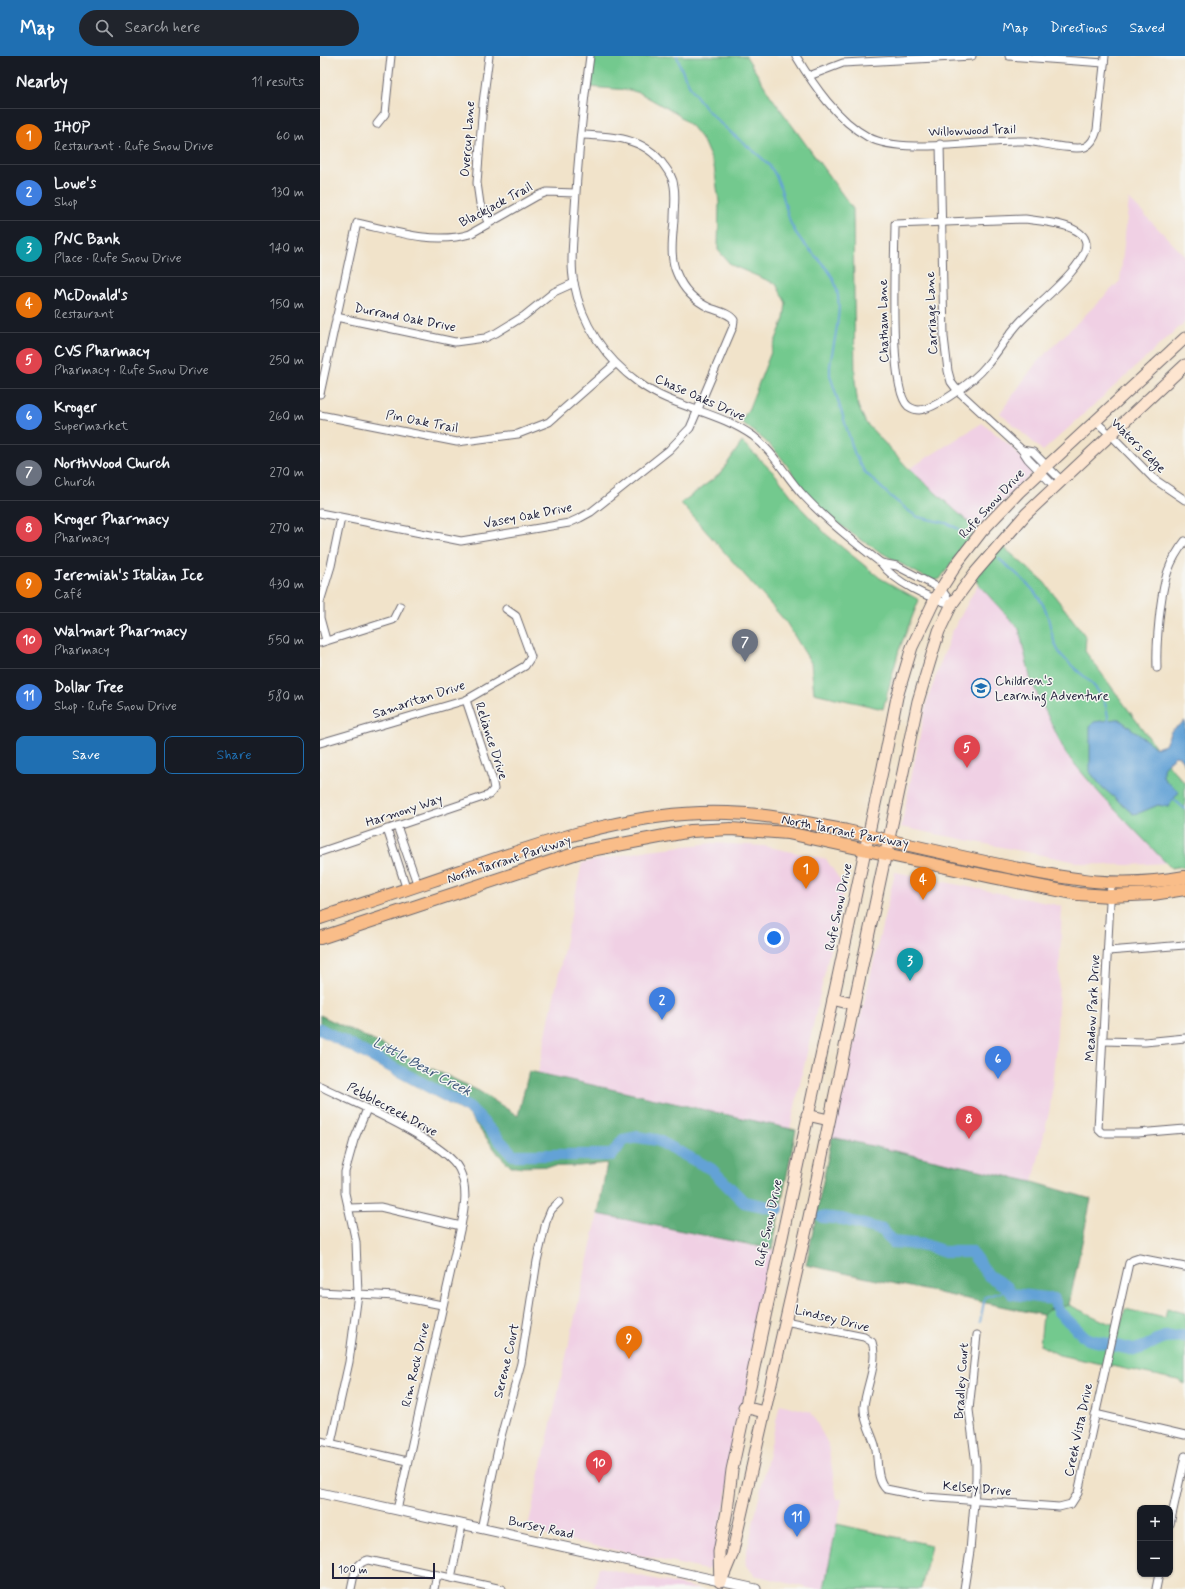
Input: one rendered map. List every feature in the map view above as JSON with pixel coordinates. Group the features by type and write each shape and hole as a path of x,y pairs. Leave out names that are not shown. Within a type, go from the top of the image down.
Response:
{"main road":[{"name":"Rufe Snow Drive","path":"720,1585 719,1552 744,1407 897,697 912,647 934,600 982,530 1019,492 1185,338"},
{"path":"720,1585 732,1555 829,1120 918,701 932,652 952,604 1002,540 1185,365"},
{"name":"North Tarrant Parkway","path":"320,918 407,890 539,844 659,816 728,813 792,820 995,864 1078,880 1111,883 1147,883 1185,877"},
{"name":"North Tarrant Parkway","path":"320,938 516,872 597,848 691,830 731,829 788,833 1062,891 1110,896 1153,894 1185,889"},
{"path":"593,831 597,848"},
{"path":"992,877 995,864"},
{"path":"833,999 853,1004"},
{"path":"807,1115 829,1120"},
{"path":"744,1407 764,1412"}],"street":[{"path":"377,124 385,114 391,56"},
{"name":"Overcup Lane","path":"488,56 477,183 480,204 488,222"},
{"name":"Chase Oaks Drive","path":"590,56 581,135 572,260 574,283 580,308 599,344 615,364 640,384 660,395 736,426 764,445 802,495 813,506 882,563 888,572 934,600 952,604"},
{"name":"Willowwood Trail","path":"796,56 809,76 839,114 858,131 868,137 888,145 1014,141 1075,148 1085,147 1089,144 1093,140 1097,130 1104,59"},
{"path":"809,76 843,63 972,56"},
{"path":"1009,56 1104,59"},
{"name":"Vasey Oak Drive","path":"320,513 461,541 569,523 591,512 669,450 690,428 733,327 734,320 730,316 708,307 688,292 676,273 672,248 674,185 671,175 658,157 643,146 630,140 609,136 581,135"},
{"name":"Carriage Lane","path":"940,144 944,337 948,371 951,382 957,390 1022,450 1033,452 1045,469 1059,484"},
{"name":"Blackjack Trail","path":"336,317 357,223 398,233 429,238 458,238 470,234 488,222 536,196 547,192 576,193"},
{"path":"941,223 1025,219 1049,222 1079,231 1084,236 1086,242 1083,254 1066,279 1019,323 986,367 957,390"},
{"name":"Chatham Lane","path":"941,223 895,224 895,324 897,376 900,393 906,405 917,410 931,406 957,390"},
{"name":"Durrand Oak Drive","path":"336,317 455,342 485,338 524,316 554,292 574,283"},
{"path":"320,394 336,317"},
{"name":"Pin Oak Trail","path":"320,415 457,442 518,434 549,422 615,364"},
{"name":"Waters Edge","path":"1095,421 1112,436 1154,479 1185,500"},
{"path":"341,518 331,566 320,602 323,642 393,620 400,606"},
{"path":"1158,668 1156,652 1164,584 1173,558 1185,541"},
{"name":"Chase Oaks Drive","path":"882,563 897,566 941,589 952,604"},
{"name":"Samaritan Drive","path":"320,744 466,700 525,666 531,657 516,616 506,609"},
{"name":"Reliance Drive","path":"466,700 492,778 494,789"},
{"name":"Harmony Way","path":"320,852 489,796 494,789"},
{"path":"397,826 418,886"},
{"path":"387,829 407,890"},
{"name":"Meadow Park Drive","path":"1111,883 1098,1129 1102,1133 1138,1133 1185,1129"},
{"path":"1108,951 1185,944"},
{"path":"1103,1041 1146,1042 1185,1038"},
{"name":"Pebblecreek Drive","path":"320,1086 434,1145 455,1163 462,1176 465,1191 461,1226"},
{"path":"331,1443 349,1362 358,1294 356,1242 348,1208 345,1184 346,1167 354,1140 367,1110"},
{"name":"Serene Court","path":"481,1529 500,1440 521,1367 537,1261 546,1222 551,1210 559,1202"},
{"path":"348,1208 380,1207 461,1226"},
{"name":"Rim Rock Drive","path":"397,1510 461,1226"},
{"name":"Creek Vista Drive","path":"1071,1504 1078,1493 1127,1268 1133,1260 1147,1258 1185,1267"},
{"path":"320,1292 396,1296 442,1305"},
{"name":"Lindsey Drive","path":"785,1321 864,1337 872,1342 874,1355 864,1414 875,1446 879,1478 882,1486"},
{"name":"Bradley Court","path":"964,1589 970,1551 976,1464 969,1410 977,1335"},
{"path":"1095,1414 1185,1435"},
{"path":"320,1441 407,1461"},
{"path":"1173,1510 1185,1456"},
{"name":"Kelsey Drive","path":"882,1486 892,1491 909,1494 974,1501 1059,1507 1071,1504"},
{"name":"Bursey Road","path":"320,1493 462,1524 720,1585 756,1589"},
{"path":"451,1578 462,1524"},
{"path":"352,1589 356,1568 364,1561 373,1561 502,1589"},
{"path":"434,1589 437,1575"},
{"path":"1156,1589 1158,1577"},
{"path":"461,1589 462,1580"}],"shaded area":[{"path":"1129,199 1185,256 1185,322 1043,451 1000,413 1036,363 1120,281"},
{"path":"982,423 1012,447 1030,468 1032,473 976,529 909,469"},
{"path":"978,584 1019,629 1031,681 1066,754 1100,794 1166,863 1129,865 1087,864 901,827 927,701 951,634"},
{"path":"713,843 764,846 826,859 844,886 790,1129 538,1073 582,863 648,850"},
{"path":"895,872 1062,906 1057,1033 1050,1108 1033,1182 832,1137"},
{"path":"598,1214 774,1250 715,1556 712,1565 707,1570 527,1531"},
{"path":"780,1404 811,1412 828,1444 837,1499 842,1499 824,1589 813,1589 754,1575 746,1564 747,1551"},
{"path":"599,1567 700,1589 594,1589"}],"green space":[{"path":"594,56 746,56 770,95 853,209 855,380 858,406 866,423 907,467 976,529 940,579 932,581 872,547 830,517 812,500 771,446 741,422 749,408 784,319 786,303 776,284 731,265 718,250 719,202 714,166 703,141 692,127 677,114 640,93 629,90 588,87"},
{"path":"742,442 775,474 800,507 827,535 880,578 919,600 899,650 883,709 814,693 811,663 786,622 681,503 720,474"},
{"path":"1001,545 1044,582 1086,637 1085,651 1172,769 1185,783 1185,866 1171,868 1100,794 1066,754 1031,681 1019,629 978,584 975,578"},
{"path":"320,1015 479,1091 518,1116 529,1071 796,1130 772,1249 598,1214 607,1163 579,1166 511,1167 499,1155 468,1114 320,1035"},
{"path":"832,1137 1033,1182 1091,1199 1069,1305 1048,1310 1043,1315 806,1265"},
{"path":"1069,1305 1108,1323 1121,1326 1125,1309 1165,1318 1167,1309 1185,1313 1185,1384 1178,1380 1059,1355 1040,1345 1043,1315 1048,1310"},
{"path":"837,1524 931,1545 921,1589 824,1589"}],"water":[{"path":"1119,719 1156,748 1165,745 1171,731 1185,721 1185,765 1180,757 1175,756 1165,766 1163,771 1164,779 1179,792 1168,807 1158,805 1133,814 1101,786 1090,772 1090,726 1094,722"}],"waterway":[{"path":"677,56 685,77 704,106 720,123 767,163 772,170 780,184 788,216 794,230 827,269 834,280 839,304 830,375 855,455 864,471 890,496 918,517 946,523 959,529"},
{"path":"999,559 1026,582 1042,603 1046,611 1054,642 1059,652 1099,692 1105,704 1109,722"},
{"path":"1172,798 1185,809"},
{"name":"Little Bear Creek","path":"320,1029 471,1109 513,1155 612,1155 623,1140 638,1137 657,1140 711,1169 744,1202 778,1209"},
{"name":"Little Bear Creek","path":"822,1217 842,1219 883,1230 892,1242 925,1245 945,1252 971,1252 989,1276 1007,1287 1013,1294 1054,1299 1058,1311 1087,1339 1134,1350 1144,1347 1164,1337 1185,1336"},
{"path":"980,1322 985,1297 1009,1290"}],"place":[{"name":"NorthWood Church","path":"745,662"},
{"name":"Children's Learning Adventure","path":"981,688"},
{"name":"CVS Pharmacy","path":"967,768"},
{"name":"IHOP","path":"806,889"},
{"name":"McDonald's","path":"923,900"},
{"name":"PNC Bank","path":"910,981"},
{"name":"Lowe's","path":"662,1020"},
{"name":"Kroger","path":"998,1079"},
{"name":"Kroger Pharmacy","path":"969,1139"},
{"name":"Jeremiah's Italian Ice","path":"629,1359"},
{"name":"Walmart Pharmacy","path":"599,1483"},
{"name":"Dollar Tree","path":"797,1537"}]}
